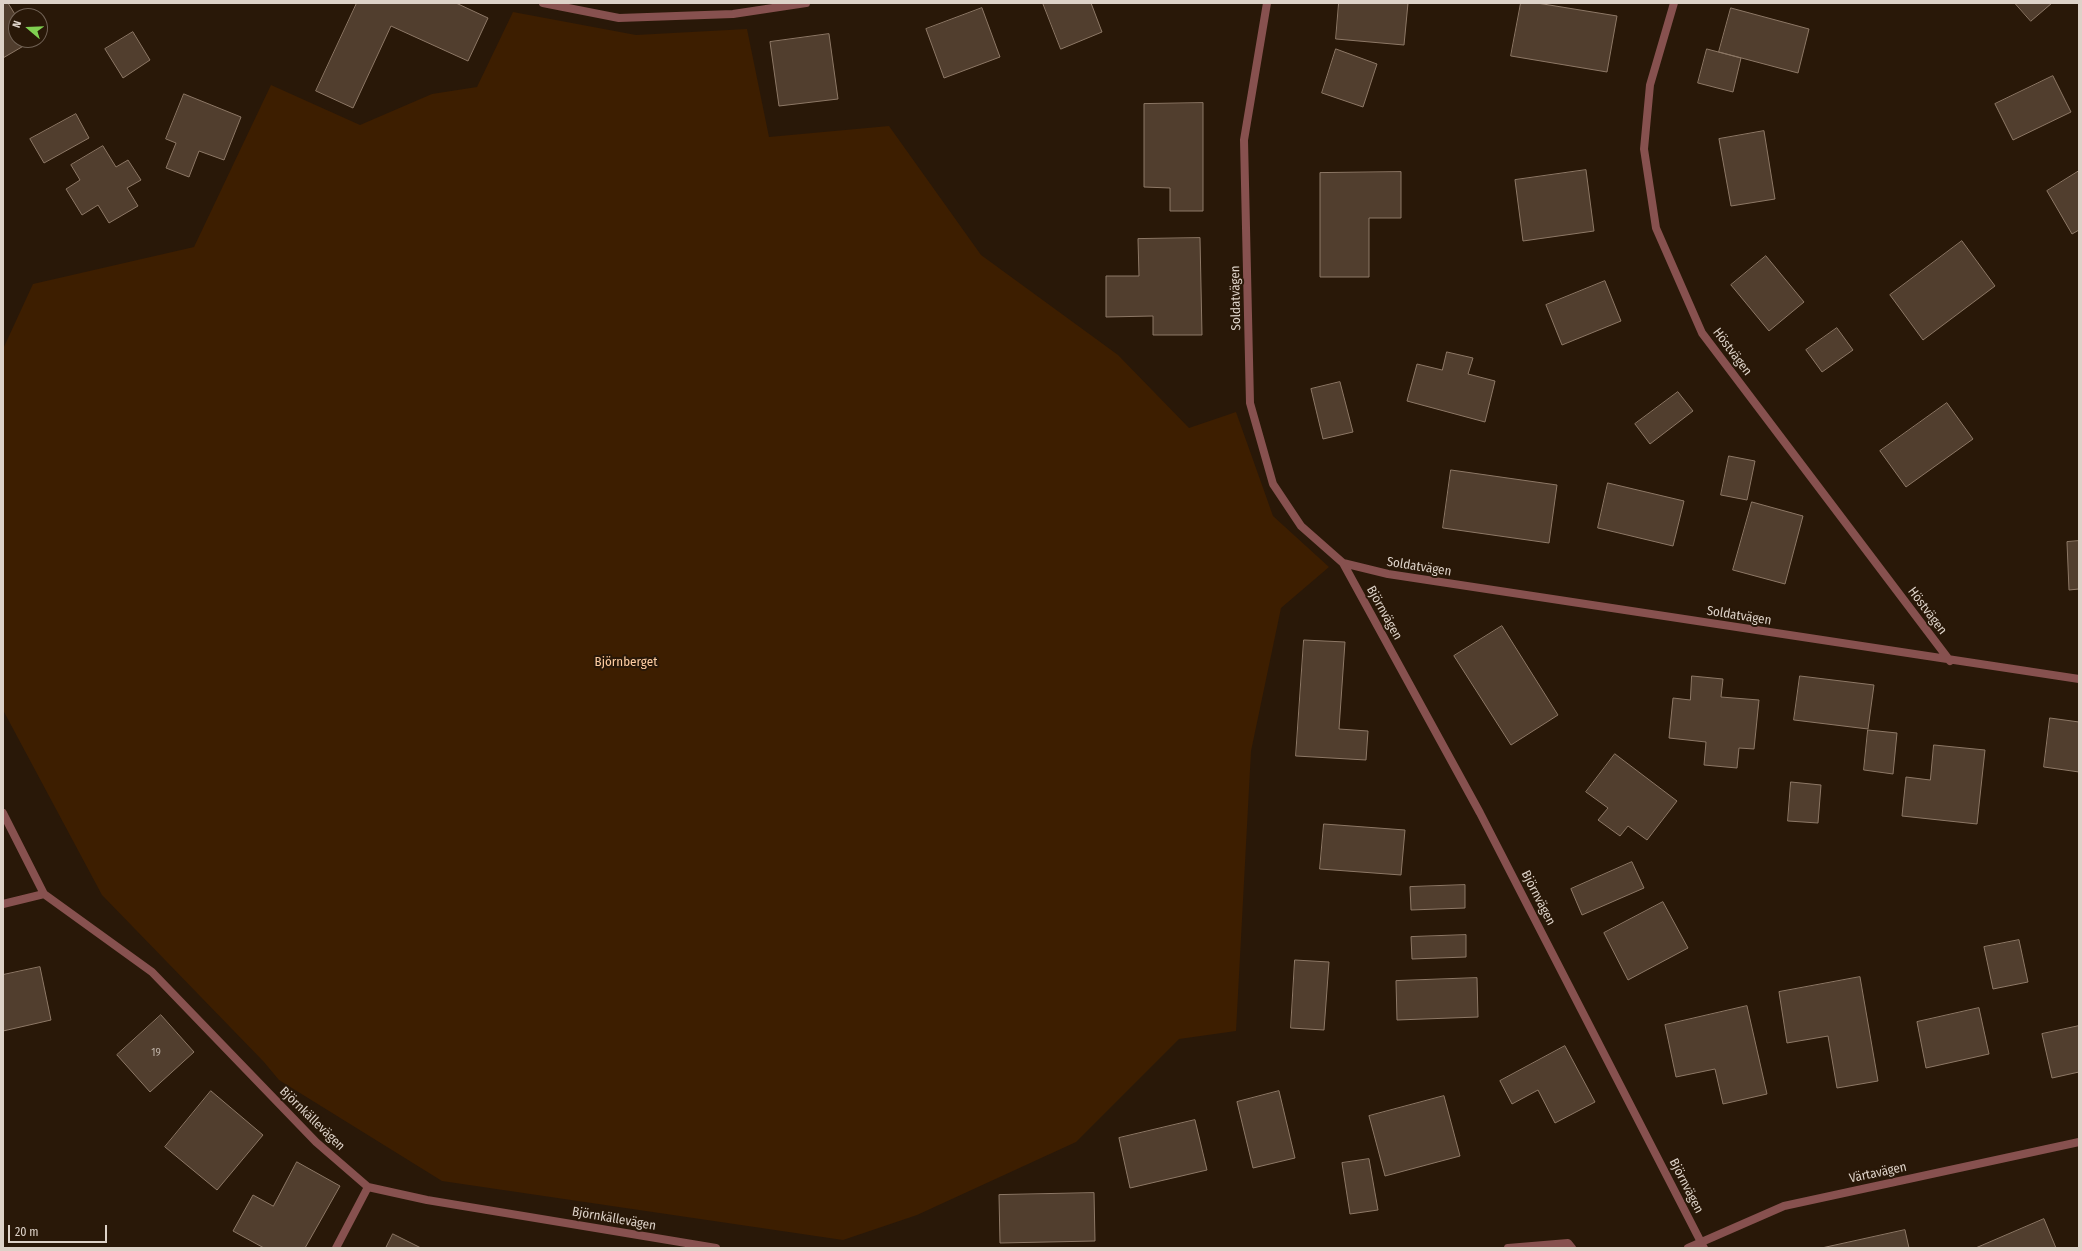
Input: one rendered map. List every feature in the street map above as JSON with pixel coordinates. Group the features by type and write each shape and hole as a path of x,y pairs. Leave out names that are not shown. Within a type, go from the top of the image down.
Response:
{"street":[{"path":"543,3 619,18 733,14 806,3"},
{"name":"Soldatvägen","path":"1268,3 1244,140 1250,403 1272,484 1301,526 1343,563 1388,574 1950,661 2079,679"},
{"name":"Höstvägen","path":"1674,3 1650,85 1644,149 1656,228 1702,333 1950,661"},
{"name":"Björnvägen","path":"1343,563 1480,813 1702,1245"},
{"name":"Björnkällevägen","path":"3,813 44,894 152,972 316,1142 368,1187 427,1200 716,1248"},
{"path":"3,904 44,894"},
{"name":"Värtavägen","path":"1688,1248 1702,1245 1784,1206 2079,1142"},
{"path":"336,1248 368,1187"},
{"path":"1508,1248 1568,1243 1572,1248"}],"green space":[{"name":"Björnberget","path":"513,12 636,35 747,29 769,137 889,126 981,255 1118,355 1189,428 1236,412 1273,516 1329,567 1281,608 1251,751 1236,1031 1179,1039 1076,1142 917,1215 843,1240 442,1181 279,1080 264,1062 102,895 3,710 3,349 33,284 194,247 271,85 360,125 432,94 477,87"}],"building":[{"path":"3,3 8,3 11,8 8,8 8,48 20,48 3,58"},
{"path":"357,3 456,3 488,18 468,61 391,26 353,108 316,91"},
{"path":"1043,3 1091,3 1102,32 1061,49"},
{"path":"1339,3 1408,3 1404,45 1336,39"},
{"path":"1521,3 1537,3 1617,16 1607,72 1511,56"},
{"path":"2015,3 2052,3 2031,21"},
{"path":"982,8 1000,57 944,78 926,29"},
{"path":"1731,8 1809,29 1798,73 1719,52"},
{"path":"133,32 150,60 123,78 105,49"},
{"path":"829,34 838,99 779,106 770,42"},
{"path":"1336,49 1377,64 1363,107 1322,93"},
{"path":"1707,49 1741,58 1733,92 1698,83"},
{"path":"2053,76 2071,112 2013,140 1995,104"},
{"path":"184,94 241,117 224,160 199,151 189,177 166,168 176,143 166,139"},
{"path":"1203,103 1203,211 1170,211 1170,188 1144,187 1144,104"},
{"path":"76,114 89,138 44,163 30,139"},
{"path":"1764,131 1775,199 1731,206 1719,139"},
{"path":"103,146 116,167 128,160 141,180 127,188 138,206 109,223 98,205 82,215 66,189 80,180 71,165"},
{"path":"1586,170 1594,231 1523,241 1515,180"},
{"path":"2079,171 2079,230 2072,234 2047,191"},
{"path":"1401,172 1401,218 1369,218 1369,277 1320,277 1320,173"},
{"path":"1200,238 1202,335 1153,335 1153,316 1106,317 1106,276 1139,276 1138,239"},
{"path":"1962,241 1995,286 1923,340 1890,295"},
{"path":"1766,256 1804,302 1769,331 1731,285"},
{"path":"1605,281 1621,321 1562,345 1546,305"},
{"path":"1837,328 1853,350 1822,372 1806,350"},
{"path":"1447,352 1473,358 1468,374 1495,381 1485,422 1407,401 1417,364 1442,370"},
{"path":"1340,382 1353,432 1323,439 1311,389"},
{"path":"1678,392 1693,411 1650,444 1635,424"},
{"path":"1947,403 1973,439 1906,487 1880,451"},
{"path":"1729,456 1755,461 1747,500 1721,495"},
{"path":"1451,470 1557,485 1549,543 1443,528"},
{"path":"1608,483 1684,501 1673,546 1598,528"},
{"path":"1752,502 1803,516 1785,584 1733,570"},
{"path":"2079,541 2079,589 2069,590 2067,542"},
{"path":"1502,626 1558,715 1511,745 1454,656"},
{"path":"1304,640 1345,642 1339,729 1368,731 1366,760 1296,756"},
{"path":"1692,676 1723,679 1721,697 1759,700 1754,749 1739,748 1737,768 1704,765 1706,742 1669,738 1673,698 1690,700"},
{"path":"1800,676 1874,685 1868,729 1794,720"},
{"path":"2050,718 2079,722 2079,772 2044,767"},
{"path":"1868,730 1897,733 1893,774 1864,770"},
{"path":"1934,745 1985,750 1977,824 1902,816 1906,777 1930,780"},
{"path":"1615,754 1677,801 1647,840 1628,826 1620,836 1598,820 1608,808 1586,792"},
{"path":"1791,782 1821,785 1818,823 1788,821"},
{"path":"1324,824 1405,830 1401,875 1320,869"},
{"path":"1632,862 1644,888 1582,915 1571,889"},
{"path":"1465,885 1465,908 1411,910 1410,887"},
{"path":"1663,902 1688,948 1628,980 1604,933"},
{"path":"1466,935 1466,957 1412,959 1411,937"},
{"path":"2019,940 2028,982 1993,989 1984,947"},
{"path":"1295,960 1329,962 1324,1030 1291,1028"},
{"path":"40,967 51,1020 3,1031 3,975"},
{"path":"1860,977 1878,1081 1837,1088 1828,1036 1787,1043 1779,992"},
{"path":"1477,978 1478,1017 1397,1020 1396,981"},
{"path":"1747,1006 1767,1094 1723,1104 1715,1069 1676,1077 1665,1025"},
{"path":"1979,1008 1989,1054 1926,1068 1917,1022"},
{"path":"161,1015 194,1052 150,1092 117,1055"},
{"path":"2079,1026 2079,1072 2052,1078 2042,1034"},
{"path":"1565,1046 1595,1102 1555,1123 1538,1090 1512,1104 1500,1081"},
{"path":"211,1091 263,1135 217,1190 165,1147"},
{"path":"1279,1091 1295,1158 1253,1168 1237,1102"},
{"path":"1444,1096 1460,1156 1385,1176 1369,1116"},
{"path":"1195,1120 1207,1170 1130,1188 1119,1138"},
{"path":"1369,1159 1378,1210 1350,1214 1342,1163"},
{"path":"297,1162 340,1186 305,1248 264,1248 233,1231 253,1195 273,1206"},
{"path":"1094,1193 1095,1241 1000,1243 999,1195"},
{"path":"2044,1219 2056,1248 1976,1248"},
{"path":"1905,1230 1909,1248 1822,1248"},
{"path":"393,1234 421,1248 386,1248"}]}
